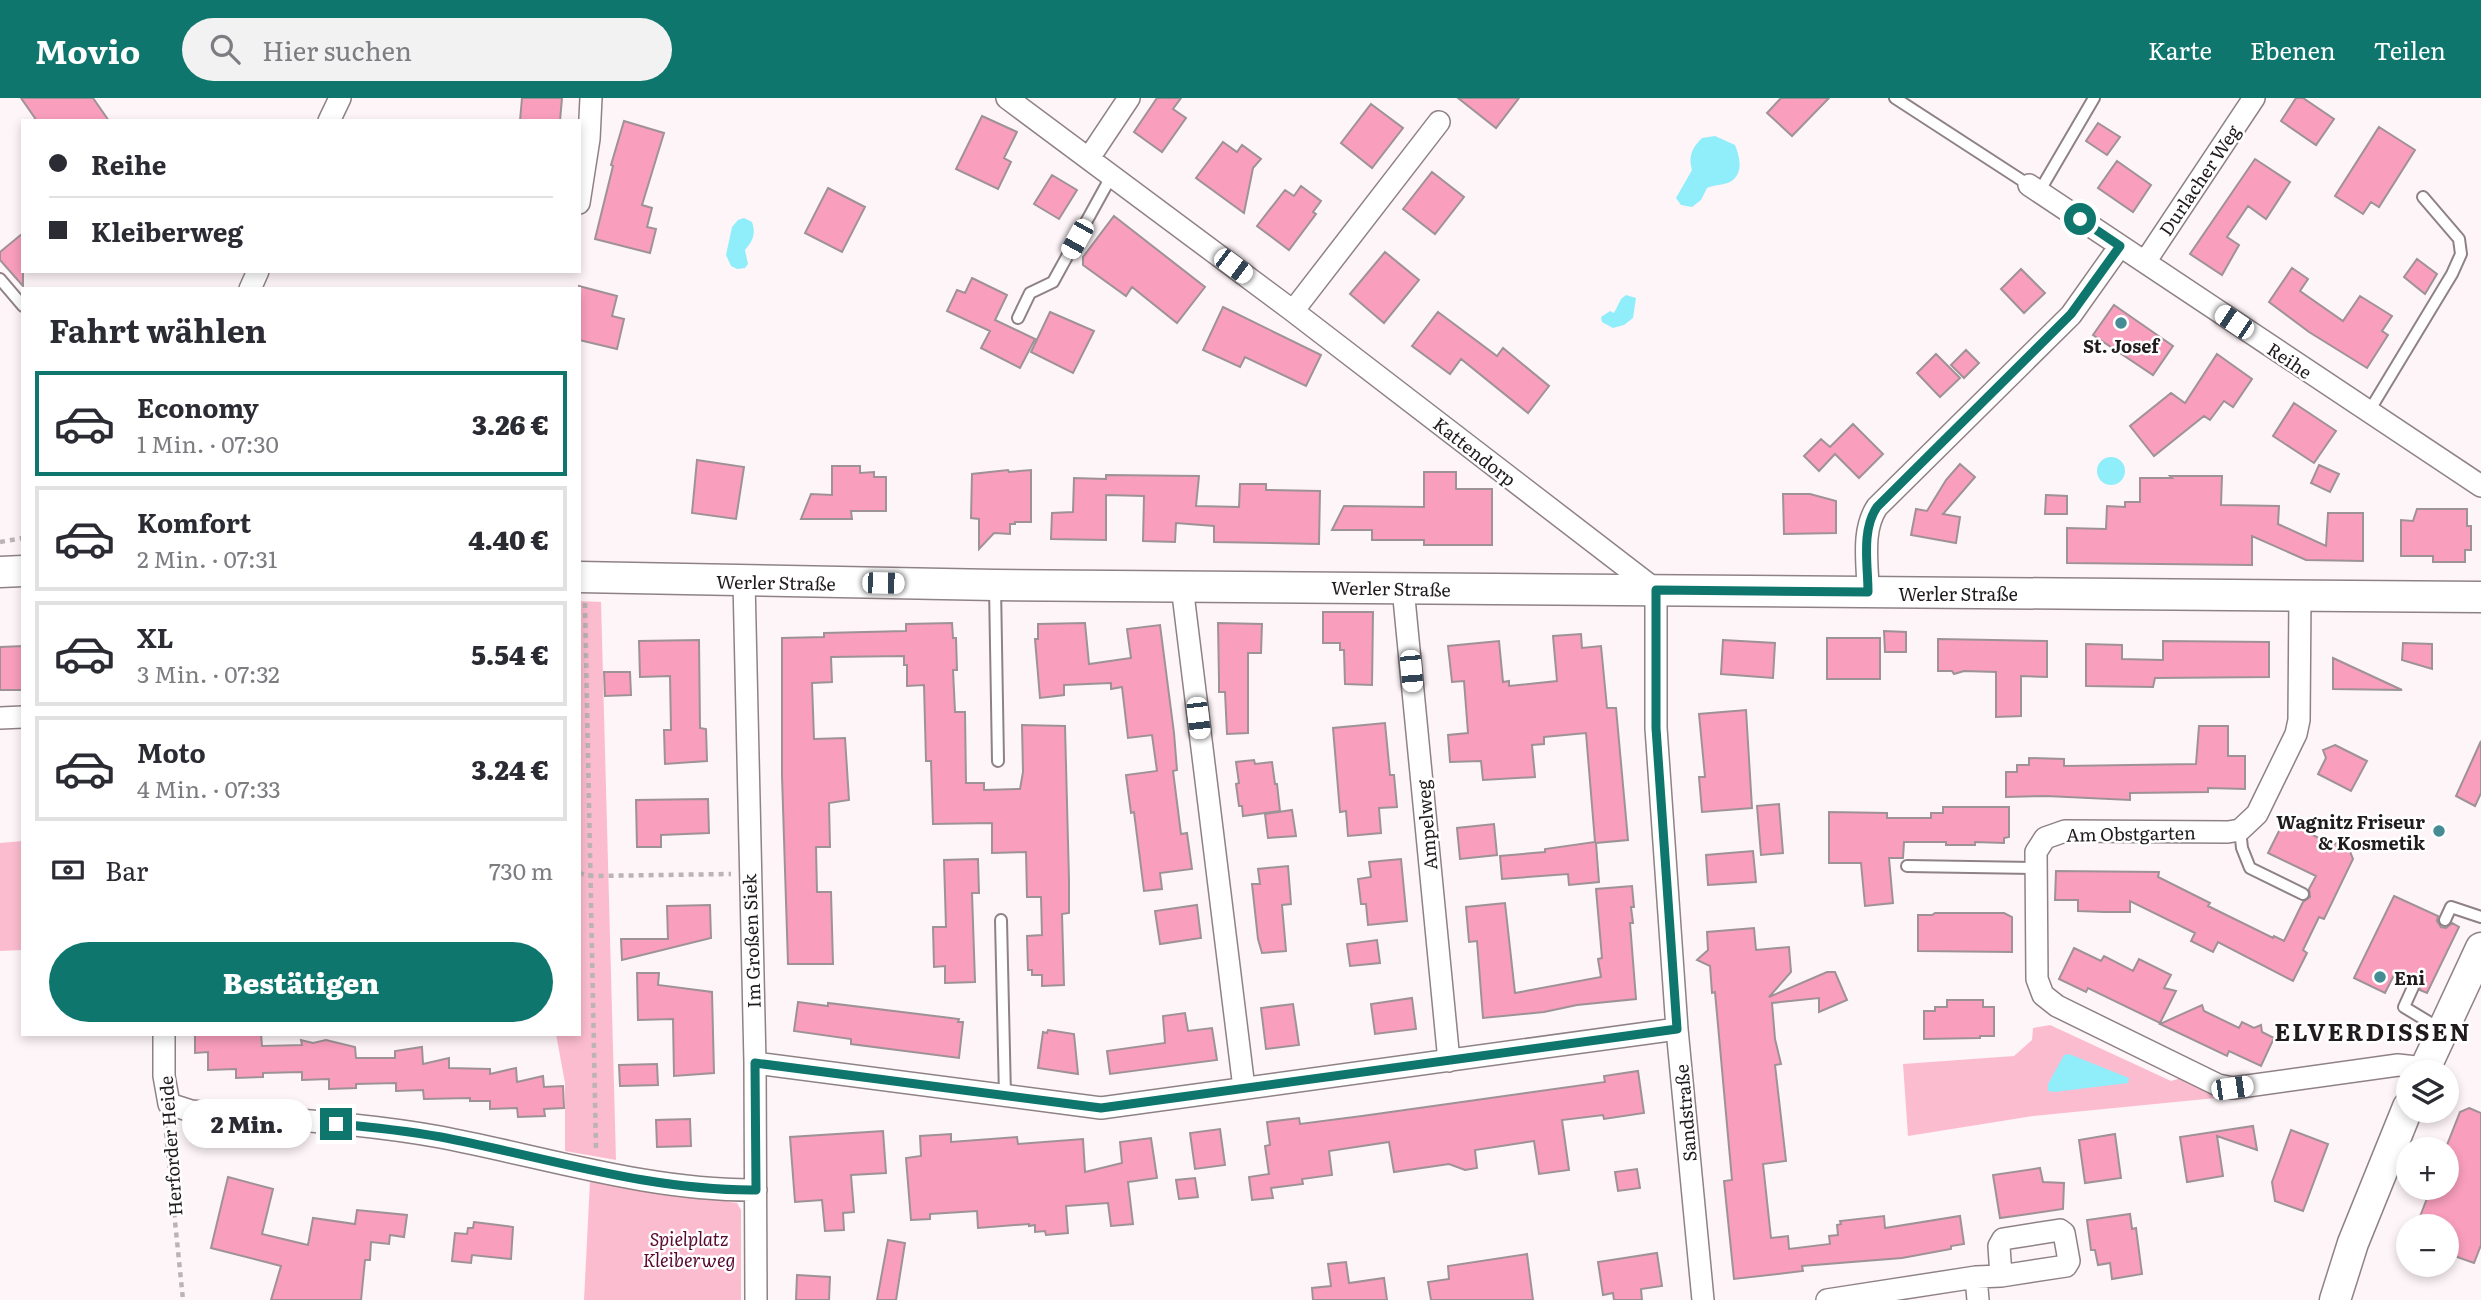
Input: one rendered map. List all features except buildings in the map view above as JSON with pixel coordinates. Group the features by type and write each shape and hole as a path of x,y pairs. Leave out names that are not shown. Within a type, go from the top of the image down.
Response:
{"main road":[{"path":"0,572 21,571"},
{"name":"Werler Straße","path":"582,577 995,585 2481,597"},
{"path":"2428,1060 2481,948"},
{"path":"2334,1300 2353,1243 2402,1123"}],"street":[{"path":"330,119 340,98"},
{"path":"581,190 589,139 591,98"},
{"name":"Kattendorp","path":"1007,98 1293,311 1656,590"},
{"path":"1089,158 1129,98"},
{"name":"Durlacher Weg","path":"2145,262 2254,98"},
{"path":"1293,311 1439,122"},
{"name":"Reihe","path":"2034,189 2481,486"},
{"path":"1868,592 1867,532 1870,517 1877,507 2071,314 2120,246"},
{"name":"Im Großen Siek","path":"744,581 755,1063 757,1300"},
{"path":"1182,586 1244,1088"},
{"name":"Ampelweg","path":"1404,588 1449,1061"},
{"name":"Sandstraße","path":"1656,590 1656,728 1677,1029 1703,1300"},
{"path":"2240,830 2257,814 2296,734 2299,720 2300,595"},
{"path":"0,718 21,717"},
{"name":"Am Obstgarten","path":"2240,830 2066,831 2045,838 2036,852 2035,868 2037,979 2043,995 2057,1006 2218,1085 2232,1088 2396,1065"},
{"path":"755,1063 1101,1108 1677,1029"},
{"name":"Herforder Heide","path":"164,1036 164,1076 169,1104"},
{"path":"169,1104 191,1111 404,1131 596,1172 721,1190 756,1190"},
{"path":"1827,1300 1976,1277 2001,1276"},
{"path":"1976,1277 1978,1300"}],"lane":[{"path":"1895,98 2034,189 2094,98"},
{"path":"1018,318 1030,293 1053,282 1112,175"},
{"path":"2368,413 2452,274 2461,254 2459,239 2423,197"},
{"path":"0,279 21,304"},
{"path":"995,585 998,761"},
{"path":"2240,830 2242,848 2250,868 2303,894"},
{"path":"1907,866 2035,868"},
{"path":"2445,920 2451,907 2481,917"},
{"path":"1001,920 1006,1096"},
{"path":"2413,987 2404,1007 2442,1030"}],"path":[{"path":"0,542 21,538"},
{"path":"582,577 596,1172"},
{"path":"581,874 590,876 749,873"},
{"name":"Herforder Heide","path":"169,1104 164,1125 183,1300"}],"green space":[{"path":"581,601 601,602 616,1160 565,1151 565,1083 556,1036 581,1036"},
{"path":"21,841 21,950 0,951 0,843"},
{"path":"2050,1025 2171,1081 2184,1077 2226,1097 2033,1116 1908,1136 1903,1064 2014,1056 2032,1040 2033,1028"},
{"name":"Spielplatz Kleiberweg","path":"590,1181 737,1203 741,1210 741,1300 584,1300"}],"water":[{"path":"1715,136 1735,145 1739,160 1737,175 1730,182 1707,188 1701,200 1692,207 1681,205 1676,198 1692,170 1690,160 1693,149 1702,138"},
{"path":"744,218 752,222 754,234 745,250 748,264 745,268 737,269 731,266 726,255 732,227"},
{"path":"1626,295 1636,298 1633,318 1624,325 1613,328 1602,322 1601,317 1610,311 1614,313"},
{"path":"2111,457 2121,461 2125,471 2121,481 2111,485 2101,481 2097,471 2101,461"},
{"path":"2069,1054 2129,1078 2128,1083 2048,1091 2048,1084 2064,1055"}],"place":[{"name":"St. Josef","path":"2121,323"},
{"name":"Wagnitz Friseur & Kosmetik","path":"2439,831"},
{"name":"Eni","path":"2380,977"}],"district":[{"name":"ELVERDISSEN","path":"2373,1030"}],"route":[{"path":"336,1124 441,1137 596,1172 721,1190 756,1190 755,1063 1101,1108 1677,1029 1656,728 1656,590 1868,592 1867,532 1870,517 1877,507 2071,314 2120,246 2080,219"}]}
